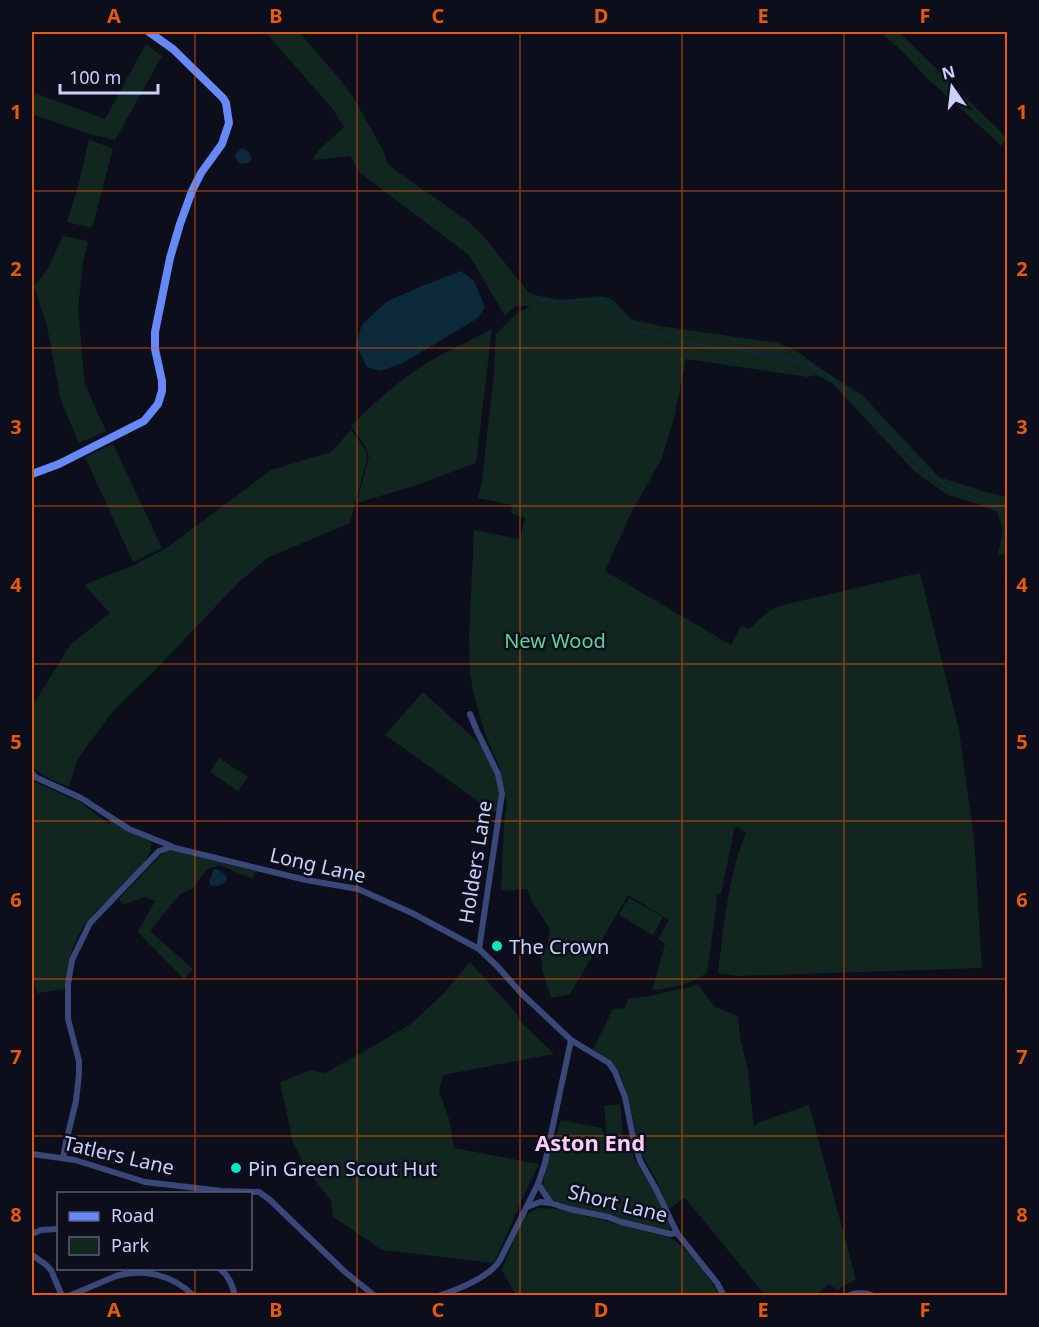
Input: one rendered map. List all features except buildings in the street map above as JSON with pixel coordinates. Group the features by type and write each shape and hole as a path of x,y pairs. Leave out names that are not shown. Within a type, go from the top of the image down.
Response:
{"street":[{"path":"32,474 59,464 144,421 158,404 162,391 155,349 155,332 170,258 192,191 201,173 222,144 229,123 223,98 173,49 149,32"},
{"name":"Holders Lane","path":"470,714 498,774 502,794 479,949"},
{"name":"Long Lane","path":"32,773 35,777 81,798 129,829 171,847 306,880 358,889 412,914 486,954 521,993 571,1040 609,1063 625,1097 640,1161 677,1233 717,1283 724,1296"},
{"path":"63,1158 79,1074 79,1061 68,1019 68,984 72,960 90,922 159,851 171,847"},
{"path":"438,1296 458,1289 496,1267 538,1184 545,1163 571,1040"},
{"name":"Tatlers Lane","path":"32,1155 75,1160 145,1182 212,1190 260,1192 345,1272 375,1296"},
{"name":"Short Lane","path":"538,1184 551,1203"},
{"name":"Short Lane","path":"526,1207 540,1202 551,1203 670,1234 677,1233"},
{"path":"32,1234 41,1230 57,1229"},
{"path":"32,1256 51,1270 62,1296"},
{"path":"220,1270 230,1280 235,1296"},
{"path":"69,1296 116,1276 141,1273 157,1274 170,1279 194,1296"},
{"path":"848,1296 857,1293 868,1293 874,1296"}],"green space":[{"name":"New Wood","path":"265,32 299,32 353,97 384,152 388,164 468,221 482,234 528,292 563,300 600,296 612,299 631,319 660,326 778,343 795,350 861,394 939,477 1007,497 1007,554 998,555 1003,528 997,512 948,495 915,472 832,383 816,375 808,377 686,359 674,418 662,458 629,517 605,571 731,645 741,626 750,629 763,616 779,606 920,573 959,730 974,838 982,968 736,976 718,973 731,884 746,832 735,826 721,894 716,894 717,903 707,972 688,983 652,991 665,944 658,939 669,920 628,895 570,994 551,998 542,969 541,954 547,948 550,929 531,900 527,889 501,891 507,804 500,768 486,737 470,674 469,636 474,530 520,539 525,518 511,512 512,505 478,498 494,374 496,334 517,313 531,306 515,306 505,316 469,255 360,173 350,156 312,160 320,149 344,127 332,108"},
{"path":"880,32 899,32 1007,138 1001,146 926,77 901,50"},
{"path":"146,44 162,56 115,140 32,114 32,92 105,119"},
{"path":"89,139 113,149 92,228 67,222"},
{"path":"63,236 88,241 78,308 85,385 106,431 79,443 61,401 47,326 34,286 47,270"},
{"path":"492,328 476,463 414,486 357,503 369,456 364,444 351,426 379,399 419,368"},
{"path":"351,430 367,452 350,523 267,558 237,584 112,712 77,760 69,787 45,776 32,766 32,707 70,645 110,613 84,585 132,566 168,547 271,470 331,452"},
{"path":"113,444 162,548 133,562 85,457"},
{"path":"423,692 477,741 484,752 498,783 499,814 385,735"},
{"path":"219,758 248,777 238,791 210,772"},
{"path":"32,779 80,802 109,824 111,820 151,842 150,851 144,862 83,927 70,957 65,989 37,993 32,971"},
{"path":"174,848 256,871 252,879 220,865 207,869 192,889 180,894 150,931 193,969 184,979 138,932 155,901 145,897 124,904 119,899 161,855"},
{"path":"629,898 663,917 653,935 619,915"},
{"path":"470,962 517,1014 519,1020 554,1054 443,1075 439,1091 449,1119 454,1148 539,1164 494,1263 382,1250 333,1217 331,1201 308,1171 293,1143 280,1082 310,1070 325,1073 411,1024 445,992"},
{"path":"698,985 715,1007 738,1016 740,1037 748,1070 754,1127 759,1122 809,1105 856,1279 837,1290 829,1284 816,1295 765,1295 685,1198 668,1209 657,1181 643,1157 622,1078 612,1062 593,1049 613,1009 625,1008 628,999"},
{"path":"620,1104 623,1136 617,1138 629,1137 634,1159 659,1199 670,1226 669,1231 575,1209 560,1204 544,1190 546,1166 561,1120 602,1128 607,1139 604,1106"},
{"path":"538,1208 560,1209 670,1238 690,1255 720,1295 522,1295 515,1293 502,1270 520,1224 525,1216"}],"water":[{"path":"242,148 248,151 252,159 248,163 240,164 234,156"},
{"path":"461,271 474,281 485,307 478,318 403,363 381,371 367,367 356,344 362,325 386,302"},
{"path":"215,869 227,879 215,886 210,885 209,880"}],"waterway":[{"path":"536,298 558,302 599,300 610,304 623,323 634,331 683,342 785,359 822,371 833,380"},
{"path":"835,382 861,403 932,475 958,491 1008,512"}],"place":[{"name":"The Crown","path":"497,946"},
{"name":"Pin Green Scout Hut","path":"236,1168"}],"district":[{"name":"Aston End","path":"590,1142"}]}
